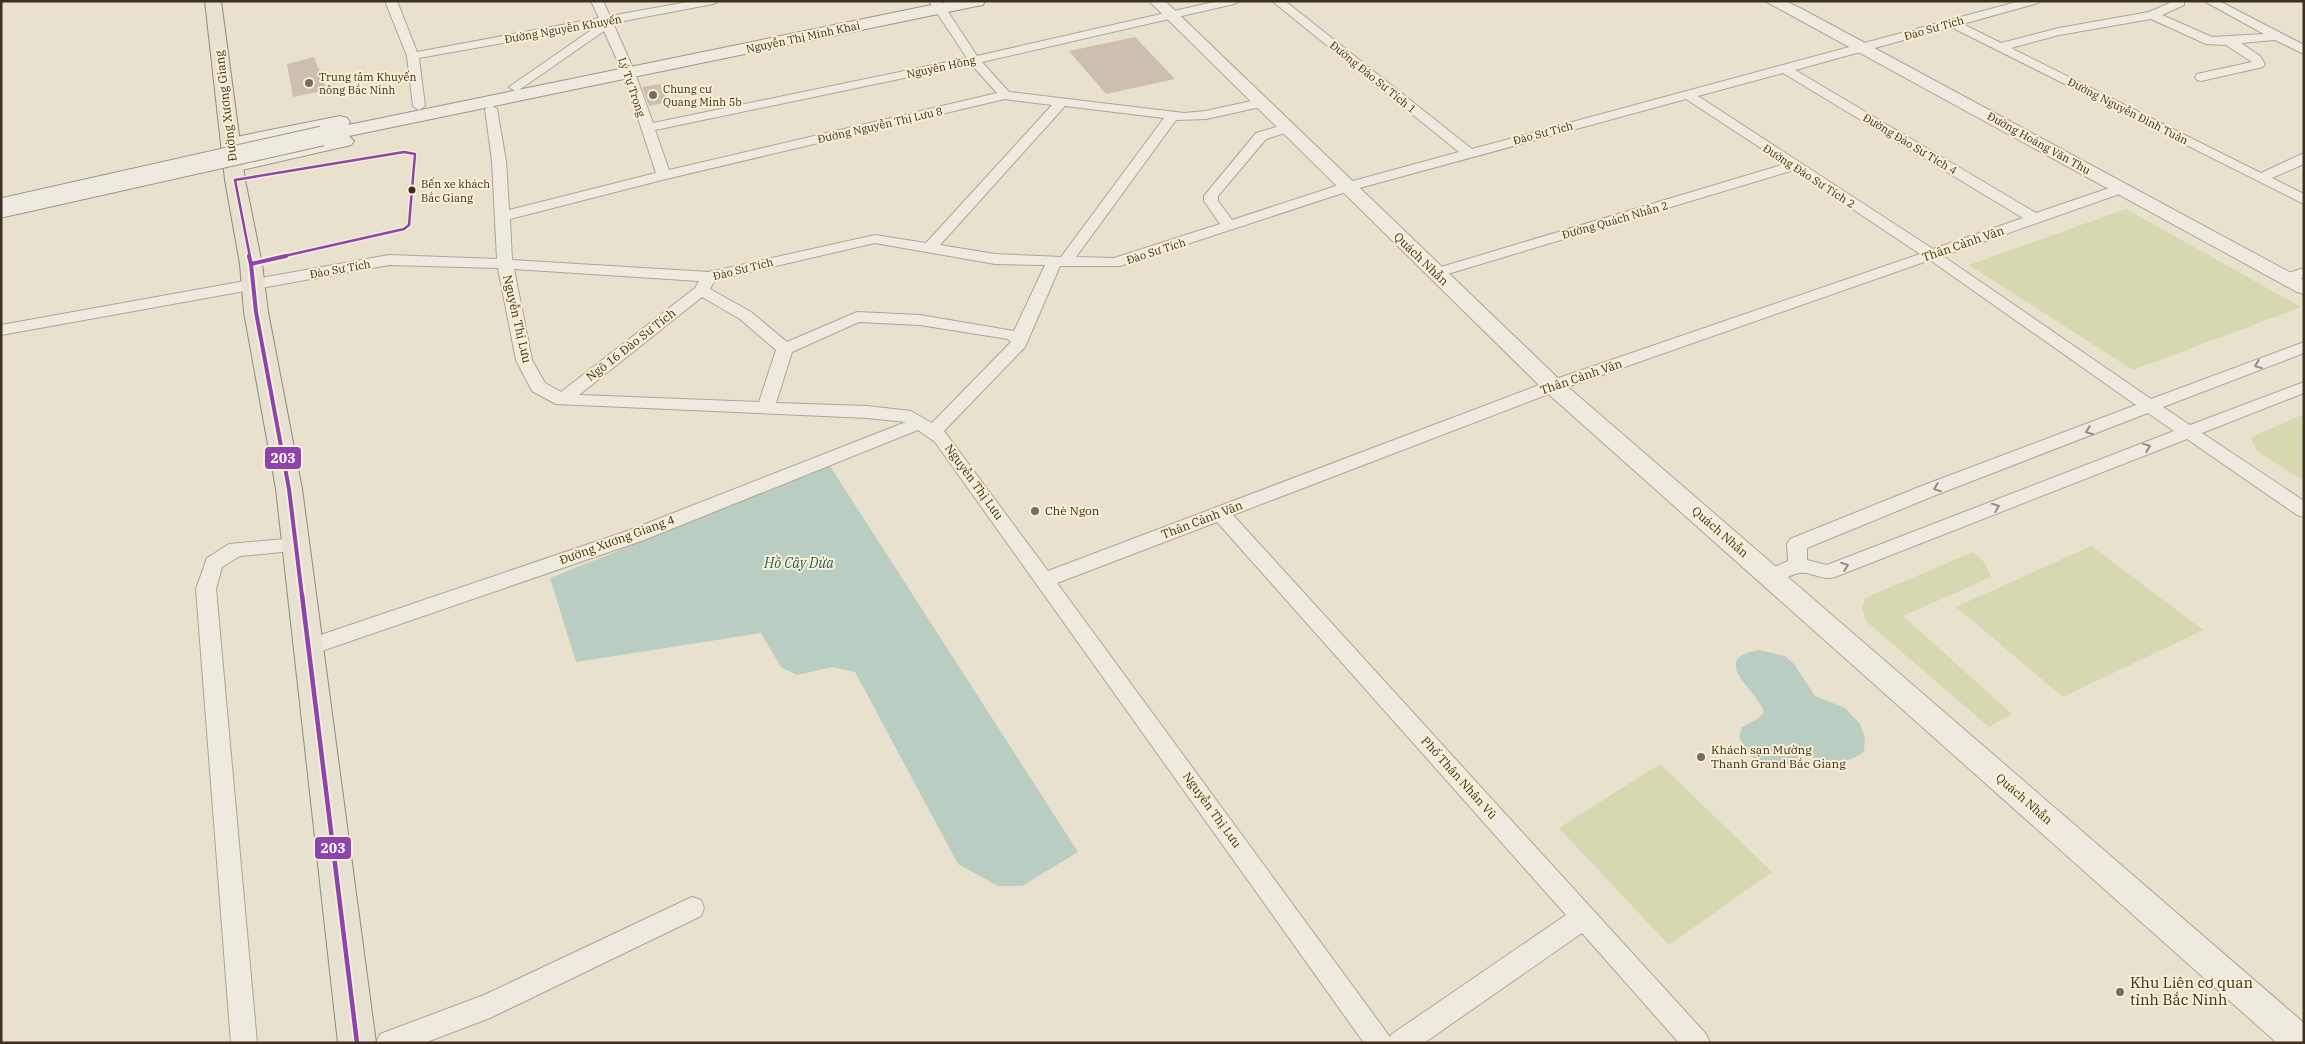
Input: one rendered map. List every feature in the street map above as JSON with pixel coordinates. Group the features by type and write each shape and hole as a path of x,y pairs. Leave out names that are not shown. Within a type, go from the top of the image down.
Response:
{"main road":[{"name":"Đường Xương Giang","path":"213,1 232,155 256,312 289,489 310,647 357,1043"},
{"name":"Nguyễn Thị Minh Khai","path":"630,72 938,5 977,1"},
{"path":"232,155 419,106 567,77 630,72"},
{"path":"232,155 571,93 630,72"},
{"path":"1,208 322,136 630,72"}],"street":[{"path":"391,1 413,56 419,106"},
{"name":"Lý Tự Trọng","path":"597,1 630,72 664,175"},
{"name":"Đường Nguyễn Khuyến","path":"413,56 607,22 713,1"},
{"name":"Quách Nhẫn","path":"1156,1 1260,104 1553,386 2302,1043"},
{"name":"Nguyên Hồng","path":"647,128 974,60 1234,1"},
{"name":"Đường Đào Sư Tích 1","path":"1278,1 1468,153"},
{"name":"Đường Hoàng Văn Thụ","path":"1772,1 1798,12 2123,188 2295,275 2304,288"},
{"name":"Đào Sư Tích","path":"1,330 389,260 505,264 705,284 866,240 883,240 994,258 1060,262 1122,262 1347,187 2034,1"},
{"path":"2210,1 2304,50"},
{"path":"2000,47 2059,32 2152,15 2180,2"},
{"path":"938,5 974,60 1005,95"},
{"path":"2152,15 2202,38 2229,41 2277,36"},
{"path":"515,87 607,22"},
{"name":"Đường Nguyễn Đình Tuân","path":"1952,23 2304,200"},
{"path":"2201,77 2259,64 2256,59 2229,41"},
{"name":"Đường Đào Sư Tích 4","path":"1785,69 2035,219"},
{"name":"Đường Nguyễn Thị Lưu 8","path":"504,216 664,175 1005,95 1172,117 1206,115 1260,104"},
{"name":"Đường Đào Sư Tích 2","path":"1688,95 1932,255 2151,407 2304,510"},
{"path":"931,247 1061,103"},
{"name":"Nguyễn Thị Lưu","path":"491,109 499,161 504,216 505,264 524,360 538,387 562,400 867,412 911,417 941,438 1380,1043"},
{"path":"926,428 1019,343 1019,338 1060,262 1172,117"},
{"path":"1229,226 1211,201 1212,196 1261,136 1286,128"},
{"path":"2261,178 2296,164 2304,157"},
{"name":"Đường Quách Nhẫn 2","path":"1436,272 1794,166"},
{"name":"Thân Cảnh Vân","path":"1044,580 1553,386 2123,188"},
{"path":"705,284 725,302 748,316 785,349"},
{"name":"Ngõ 16 Đào Sư Tích","path":"562,400 705,284"},
{"path":"766,408 785,349 848,320 870,317 920,320 1012,335 1019,338"},
{"path":"1798,565 1798,544 1930,490 2304,347"},
{"path":"1770,577 1798,565 1828,572 2304,387"},
{"name":"Đường Xương Giang 4","path":"310,647 637,535 926,428"},
{"name":"Phố Thân Nhân Vũ","path":"1220,513 1697,1043"},
{"path":"244,1043 206,589 214,563 236,549 296,545"},
{"path":"389,1043 490,1005 692,908"},
{"path":"1402,1043 1584,917"}],"green space":[{"path":"2126,209 2301,307 2133,370 1969,265"},
{"path":"2304,414 2304,481 2257,451 2251,439 2258,434"},
{"path":"2091,546 2203,630 2063,697 1956,607"},
{"path":"1973,552 1985,563 1991,577 1903,616 2012,714 1989,727 1866,621 1862,608 1865,598"},
{"path":"1660,764 1772,872 1669,945 1559,828"}],"water":[{"name":"Hồ Cây Dừa","path":"830,466 1078,852 1022,886 998,886 958,864 855,672 832,667 797,675 781,667 761,633 576,662 550,578"},
{"path":"1760,650 1785,656 1794,664 1815,696 1845,708 1860,724 1865,738 1864,751 1857,756 1842,761 1804,755 1793,762 1775,767 1766,766 1751,756 1739,737 1742,727 1759,718 1764,712 1736,668 1737,660 1744,654"}],"building":[{"path":"1135,37 1175,79 1106,94 1069,51"},
{"path":"314,57 327,90 293,97 287,64"},
{"name":"Chung cư Quang Minh 5b","path":"660,84 668,102 649,106 642,87"}],"transit line":[{"name":"203","path":"404,152 415,154 409,225 404,229 251,264 235,180 404,152"},
{"name":"203","path":"251,264 256,312 289,489 357,1043"}],"place":[{"name":"Trung tâm Khuyến nông Bắc Ninh","path":"309,83"},
{"name":"Chung cư Quang Minh 5b","path":"653,95"},
{"name":"Bến xe khách Bắc Giang","path":"412,190"},
{"name":"Chè Ngon","path":"1035,511"},
{"name":"Khách sạn Mường Thanh Grand Bắc Giang","path":"1701,757"},
{"name":"Khu Liên cơ quan tỉnh Bắc Ninh","path":"2120,992"}]}
